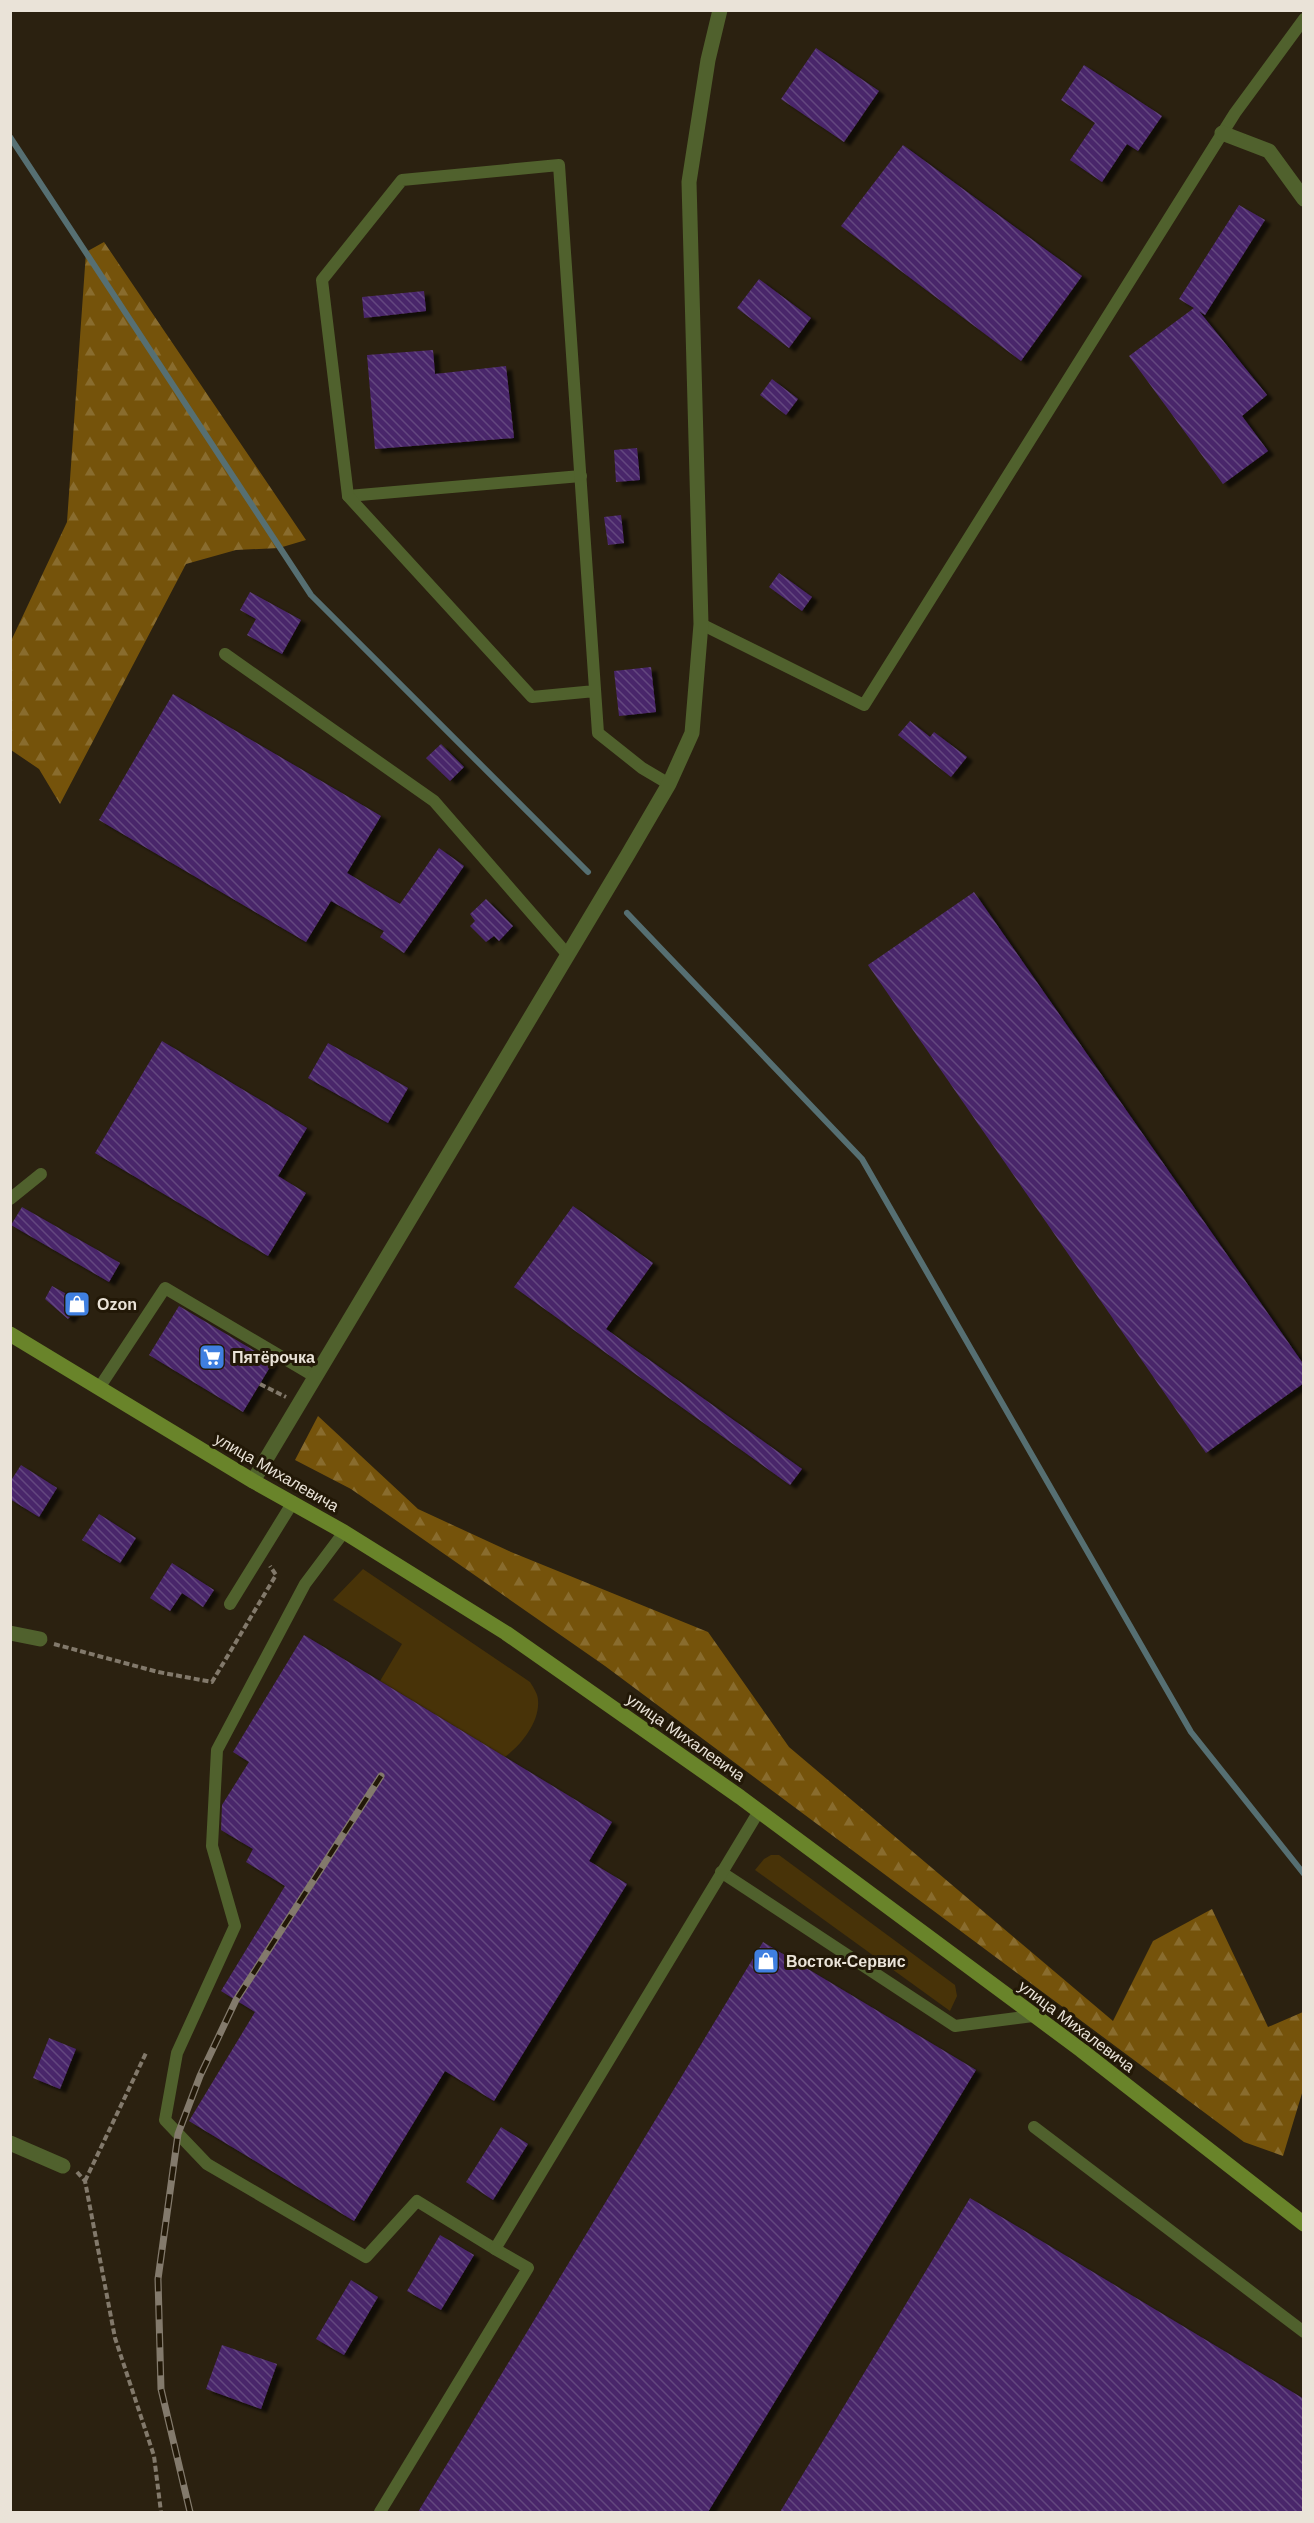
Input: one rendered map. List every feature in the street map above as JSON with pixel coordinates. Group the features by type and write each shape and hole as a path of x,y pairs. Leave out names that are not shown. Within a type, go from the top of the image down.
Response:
{"street":[{"path":"253,1481 627,856 669,784 693,733 701,624 689,182 708,60 720,10"},
{"path":"1222,134 1269,151 1304,200"},
{"name":"улица Михалевича","path":"10,1334 253,1481 344,1532 506,1633 759,1811 1081,2050 1304,2224"},
{"path":"10,1633 40,1640"},
{"path":"10,2143 63,2166"}],"lane":[{"path":"701,624 864,705 1222,134 1304,19"},
{"path":"595,691 532,697 348,496 322,280 402,180 559,165 598,733 642,768 669,784"},
{"path":"348,496 581,476"},
{"path":"225,654 434,801 567,954"},
{"path":"10,1199 41,1174"},
{"path":"99,1388 165,1288 314,1376"},
{"path":"230,1604 293,1502"},
{"path":"344,1532 305,1584 217,1750 213,1846 235,1926 177,2053 165,2120 207,2164 366,2257 417,2201 528,2268 380,2512"},
{"path":"495,2249 759,1811"},
{"path":"721,1872 955,2026 1033,2016"},
{"path":"1034,2127 1304,2332"}],"path":[{"path":"260,1384 288,1398"},
{"path":"40,1640 82,1653 212,1682 276,1575 262,1553"},
{"path":"85,2181 146,2054"},
{"path":"63,2166 76,2171 85,2181 115,2338 154,2456 161,2512"}],"shaded area":[{"path":"363,1569 530,1682 538,1698 538,1708 533,1725 505,1757 380,1681 402,1644 333,1600"},
{"path":"771,1855 779,1855 955,1985 957,1996 950,2011 755,1870 764,1859"}],"green space":[{"path":"104,242 306,540 279,548 236,550 186,564 60,804 39,769 11,750 11,641 67,522 86,252"},
{"path":"318,1416 418,1509 511,1552 708,1632 789,1747 1113,2021 1153,1941 1212,1909 1268,2027 1303,2012 1303,2090 1283,2156 1244,2142 605,1666 351,1489 295,1460"}],"building":[{"path":"816,48 879,91 844,142 781,99"},
{"path":"1084,65 1162,116 1138,151 1127,144 1102,182 1070,160 1095,123 1061,100"},
{"path":"903,145 1082,276 1021,361 841,226"},
{"path":"1239,205 1265,220 1205,315 1199,311 1267,395 1242,416 1268,451 1223,484 1129,356 1194,308 1179,299"},
{"path":"759,279 811,318 789,348 737,308"},
{"path":"424,291 426,311 364,318 362,297"},
{"path":"433,350 435,374 506,366 514,438 375,449 367,355"},
{"path":"772,379 798,399 786,415 760,395"},
{"path":"637,448 640,480 616,482 614,450"},
{"path":"621,515 624,543 608,545 604,517"},
{"path":"779,573 812,597 802,611 769,587"},
{"path":"250,592 301,620 282,654 247,635 256,619 240,610"},
{"path":"651,667 656,712 619,716 614,671"},
{"path":"173,694 381,816 347,873 400,904 439,848 464,866 404,953 380,937 384,931 331,901 306,942 99,820"},
{"path":"910,721 930,737 934,732 967,757 951,777 898,735"},
{"path":"441,744 464,767 450,781 426,758"},
{"path":"974,892 1304,1365 1304,1383 1206,1453 868,965"},
{"path":"486,899 513,926 499,941 494,936 486,942 470,926 475,921 470,914"},
{"path":"162,1041 307,1128 278,1176 306,1193 268,1256 95,1153"},
{"path":"328,1043 408,1088 388,1123 308,1078"},
{"path":"573,1206 653,1263 606,1329 802,1469 790,1485 514,1287"},
{"path":"22,1207 120,1263 109,1282 11,1225"},
{"path":"52,1286 83,1303 68,1319 45,1299"},
{"name":"Пятёрочка","path":"179,1306 273,1362 243,1412 149,1355"},
{"path":"21,1465 57,1488 39,1517 10,1499 10,1482"},
{"path":"99,1514 136,1538 120,1563 82,1540"},
{"path":"172,1563 214,1590 203,1607 182,1593 170,1611 150,1598"},
{"path":"304,1635 612,1822 589,1861 627,1884 494,2101 445,2071 354,2221 189,2121 255,2012 221,1991 285,1886 246,1862 253,1849 221,1830 222,1805 249,1762 233,1752"},
{"path":"763,1942 976,2070 708,2512 418,2512"},
{"path":"49,2038 76,2049 60,2089 33,2078"},
{"path":"501,2127 528,2144 493,2200 466,2182"},
{"path":"970,2198 1304,2399 1304,2512 780,2512"},
{"path":"440,2235 474,2255 441,2310 407,2291"},
{"path":"351,2280 378,2297 344,2355 316,2339"},
{"path":"222,2345 277,2364 261,2409 206,2389"}],"waterway":[{"path":"10,137 311,595 588,872"},
{"path":"627,913 862,1159 1191,1732 1304,1874"}],"railway":[{"path":"190,2512 161,2389 158,2279 178,2134 200,2076 236,2000 381,1776"}],"place":[{"name":"Ozon","path":"77,1304"},
{"name":"Пятёрочка","path":"212,1357"},
{"name":"Восток-Сервис","path":"766,1961"}]}
